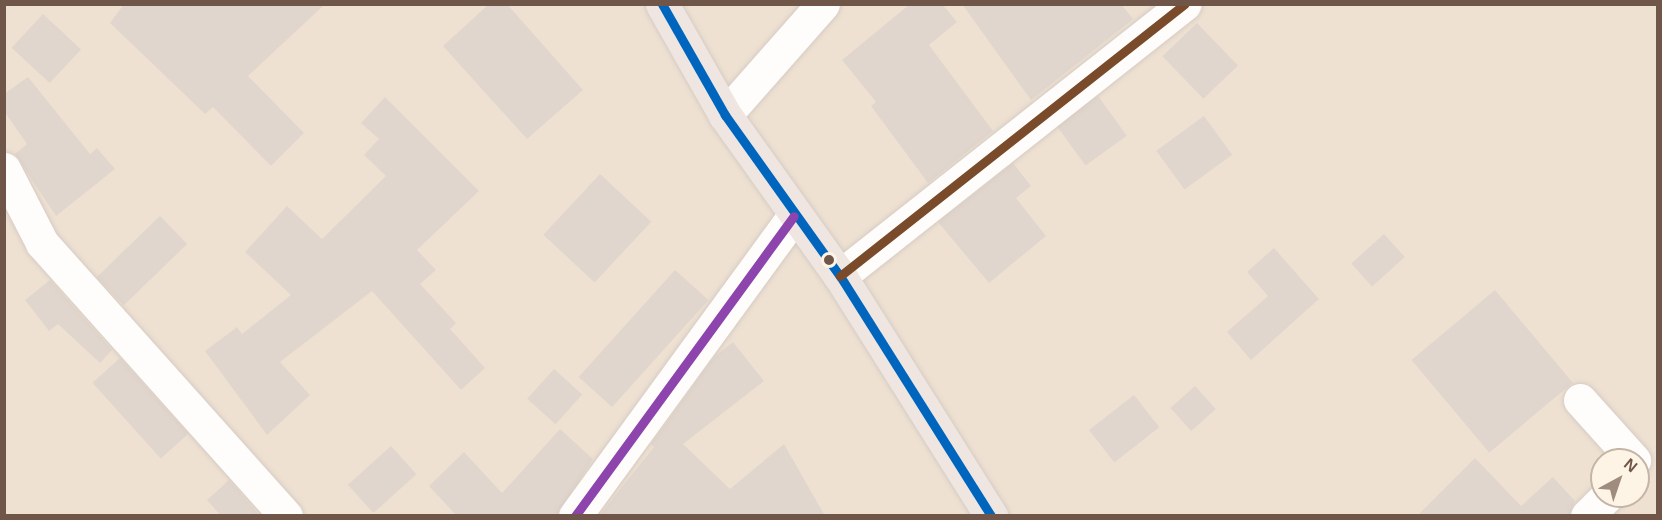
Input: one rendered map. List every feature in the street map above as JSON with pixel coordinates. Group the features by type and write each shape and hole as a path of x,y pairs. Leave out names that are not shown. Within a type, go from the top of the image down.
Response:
{"highway":[{"path":"662,4 725,115 794,216 840,276 991,516"}],"street":[{"path":"725,115 823,4"},
{"path":"840,276 1184,4"},
{"path":"4,169 42,243 286,516"},
{"path":"575,516 794,216"},
{"path":"1580,400 1628,448"}],"shaded area":[{"path":"4,5 1657,5 1657,515 5,515"}],"building":[{"path":"124,4 325,4 248,76 304,133 271,166 213,107 205,114 110,23"},
{"path":"489,4 507,4 583,90 527,139 443,46"},
{"path":"910,4 942,4 957,22 929,45 993,131 928,183 871,106 876,102 842,60"},
{"path":"962,4 1121,4 1133,19 1031,100"},
{"path":"43,14 81,49 50,83 12,48"},
{"path":"1197,23 1238,65 1203,99 1162,56"},
{"path":"28,77 90,154 97,148 115,169 56,216 15,154 27,144 4,111 4,94"},
{"path":"1098,96 1127,136 1086,166 1057,126"},
{"path":"385,97 479,191 417,250 436,270 420,284 456,323 450,329 485,368 461,390 372,291 280,362 310,395 267,435 205,351 237,327 242,334 291,295 245,252 287,206 322,239 386,176 364,155 379,139 361,123"},
{"path":"1204,116 1232,155 1184,190 1156,151"},
{"path":"1013,163 1031,186 1016,198 1046,236 989,283 938,222"},
{"path":"600,174 651,222 595,282 543,235"},
{"path":"160,216 187,244 124,305 97,277"},
{"path":"1384,234 1405,257 1372,286 1351,263"},
{"path":"1274,248 1319,299 1251,360 1227,332 1268,296 1247,272"},
{"path":"675,270 708,300 612,407 579,377"},
{"path":"50,280 112,350 100,363 58,324 49,331 25,300"},
{"path":"1495,290 1573,383 1489,453 1412,360"},
{"path":"733,342 764,381 683,444 730,489 784,444 825,516 599,516 654,447 651,444 714,357"},
{"path":"120,358 188,434 161,459 93,383"},
{"path":"554,369 582,394 555,424 527,399"},
{"path":"1195,386 1216,409 1191,431 1170,408"},
{"path":"1134,395 1159,427 1114,462 1089,430"},
{"path":"560,429 593,459 557,516 457,516 429,486 464,452 502,493"},
{"path":"391,446 416,474 373,513 348,485"},
{"path":"1475,458 1521,506 1553,477 1575,501 1569,516 1417,516"},
{"path":"229,480 260,516 221,516 207,500"}],"transit line":[{"path":"662,4 725,115 840,276 991,516"},
{"path":"840,276 1184,4"},
{"path":"575,516 794,216"}]}
